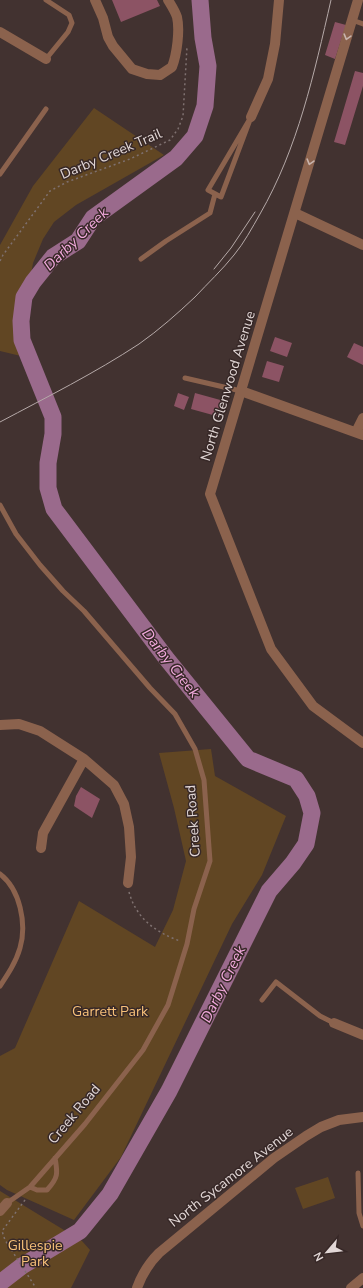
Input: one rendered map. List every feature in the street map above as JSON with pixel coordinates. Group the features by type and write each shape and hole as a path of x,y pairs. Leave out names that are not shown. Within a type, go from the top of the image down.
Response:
{"street":[{"path":"95,0 103,18 108,37 113,46 132,69 147,74 160,75 172,67 176,57 178,39 177,18 168,0"},
{"path":"251,117 268,79 275,44 279,0"},
{"name":"North Glenwood Avenue","path":"358,0 210,494 271,649 313,706 363,743"},
{"path":"0,32 46,59"},
{"path":"295,213 363,245"},
{"path":"241,391 360,434 363,418"},
{"path":"0,725 19,724 40,731 84,759 114,785 124,804 129,827 131,857 128,883"},
{"path":"41,848 43,834 84,759"},
{"path":"334,1023 363,1035"},
{"name":"North Sycamore Avenue","path":"137,1288 143,1272 159,1253 274,1158 321,1127 339,1120 363,1117"},
{"name":"Creek Road","path":"0,1211 7,1203"}],"lane":[{"path":"46,0 69,15 72,23 68,32 46,59"},
{"path":"352,20 363,24"},
{"path":"0,174 46,109"},
{"path":"251,117 221,197 208,190 251,117"},
{"path":"141,259 210,213 215,194"},
{"path":"185,378 241,391"},
{"name":"Creek Road","path":"0,505 16,534 40,565 84,611 150,688 175,714 195,749 204,780 210,861 194,909 188,944 168,1005 143,1050 85,1124 56,1158 30,1187 7,1203"},
{"path":"0,874 5,878 16,897 20,908 22,931 21,946 16,959 0,986"},
{"path":"262,1000 276,982 320,1016 334,1023"},
{"path":"30,1187 37,1190 47,1190 56,1180 56,1158"},
{"path":"358,1173 359,1213 363,1226"}],"path":[{"name":"Darby Creek Trail","path":"0,261 50,191 67,182 130,159 170,140 178,129 183,116 187,46"},
{"path":"128,883 135,907 145,920 157,931 188,944"},
{"path":"28,1195 2,1231 4,1240 36,1288"}],"green space":[{"path":"94,108 164,155 76,205 54,222 43,239 33,263 25,310 29,332 29,358 0,351 0,245 33,186"},
{"name":"Garrett Park","path":"211,749 215,776 286,816 262,875 232,924 121,1157 74,1220 7,1190 0,1185 0,1056 15,1048 79,901 155,947 173,910 186,861 174,808 159,753"},
{"path":"328,1177 335,1198 303,1209 295,1188"},
{"name":"Gillespie Park","path":"0,1191 82,1241 90,1250 71,1288 0,1288"}],"building":[{"path":"112,0 157,0 160,6 121,22"},
{"path":"335,22 346,25 335,59 325,55"},
{"path":"355,71 363,73 363,86 345,145 334,142"},
{"path":"275,337 292,343 287,357 270,351"},
{"path":"354,343 363,347 363,365 347,357"},
{"path":"267,361 284,366 279,382 262,377"},
{"path":"178,393 189,397 184,410 174,406"},
{"path":"195,393 224,401 220,417 191,409"},
{"path":"81,787 100,799 92,818 74,806 76,796"}],"waterway":[{"name":"Darby Creek","path":"0,1283 22,1266 80,1231 110,1194 169,1091 269,891 293,863 306,844 312,813 307,796 296,779 248,759 166,658 54,509 48,488 48,463 53,434 53,417 22,340 21,321 24,297 33,282 53,257 78,241 93,218 176,158 195,136 205,106 208,66 203,38 200,0"}],"tram line":[{"path":"0,422 88,375 139,344 154,333 195,297 225,266 238,250 251,230 273,189 295,137 311,83 331,0"},
{"path":"214,269 231,248 255,212"}]}
